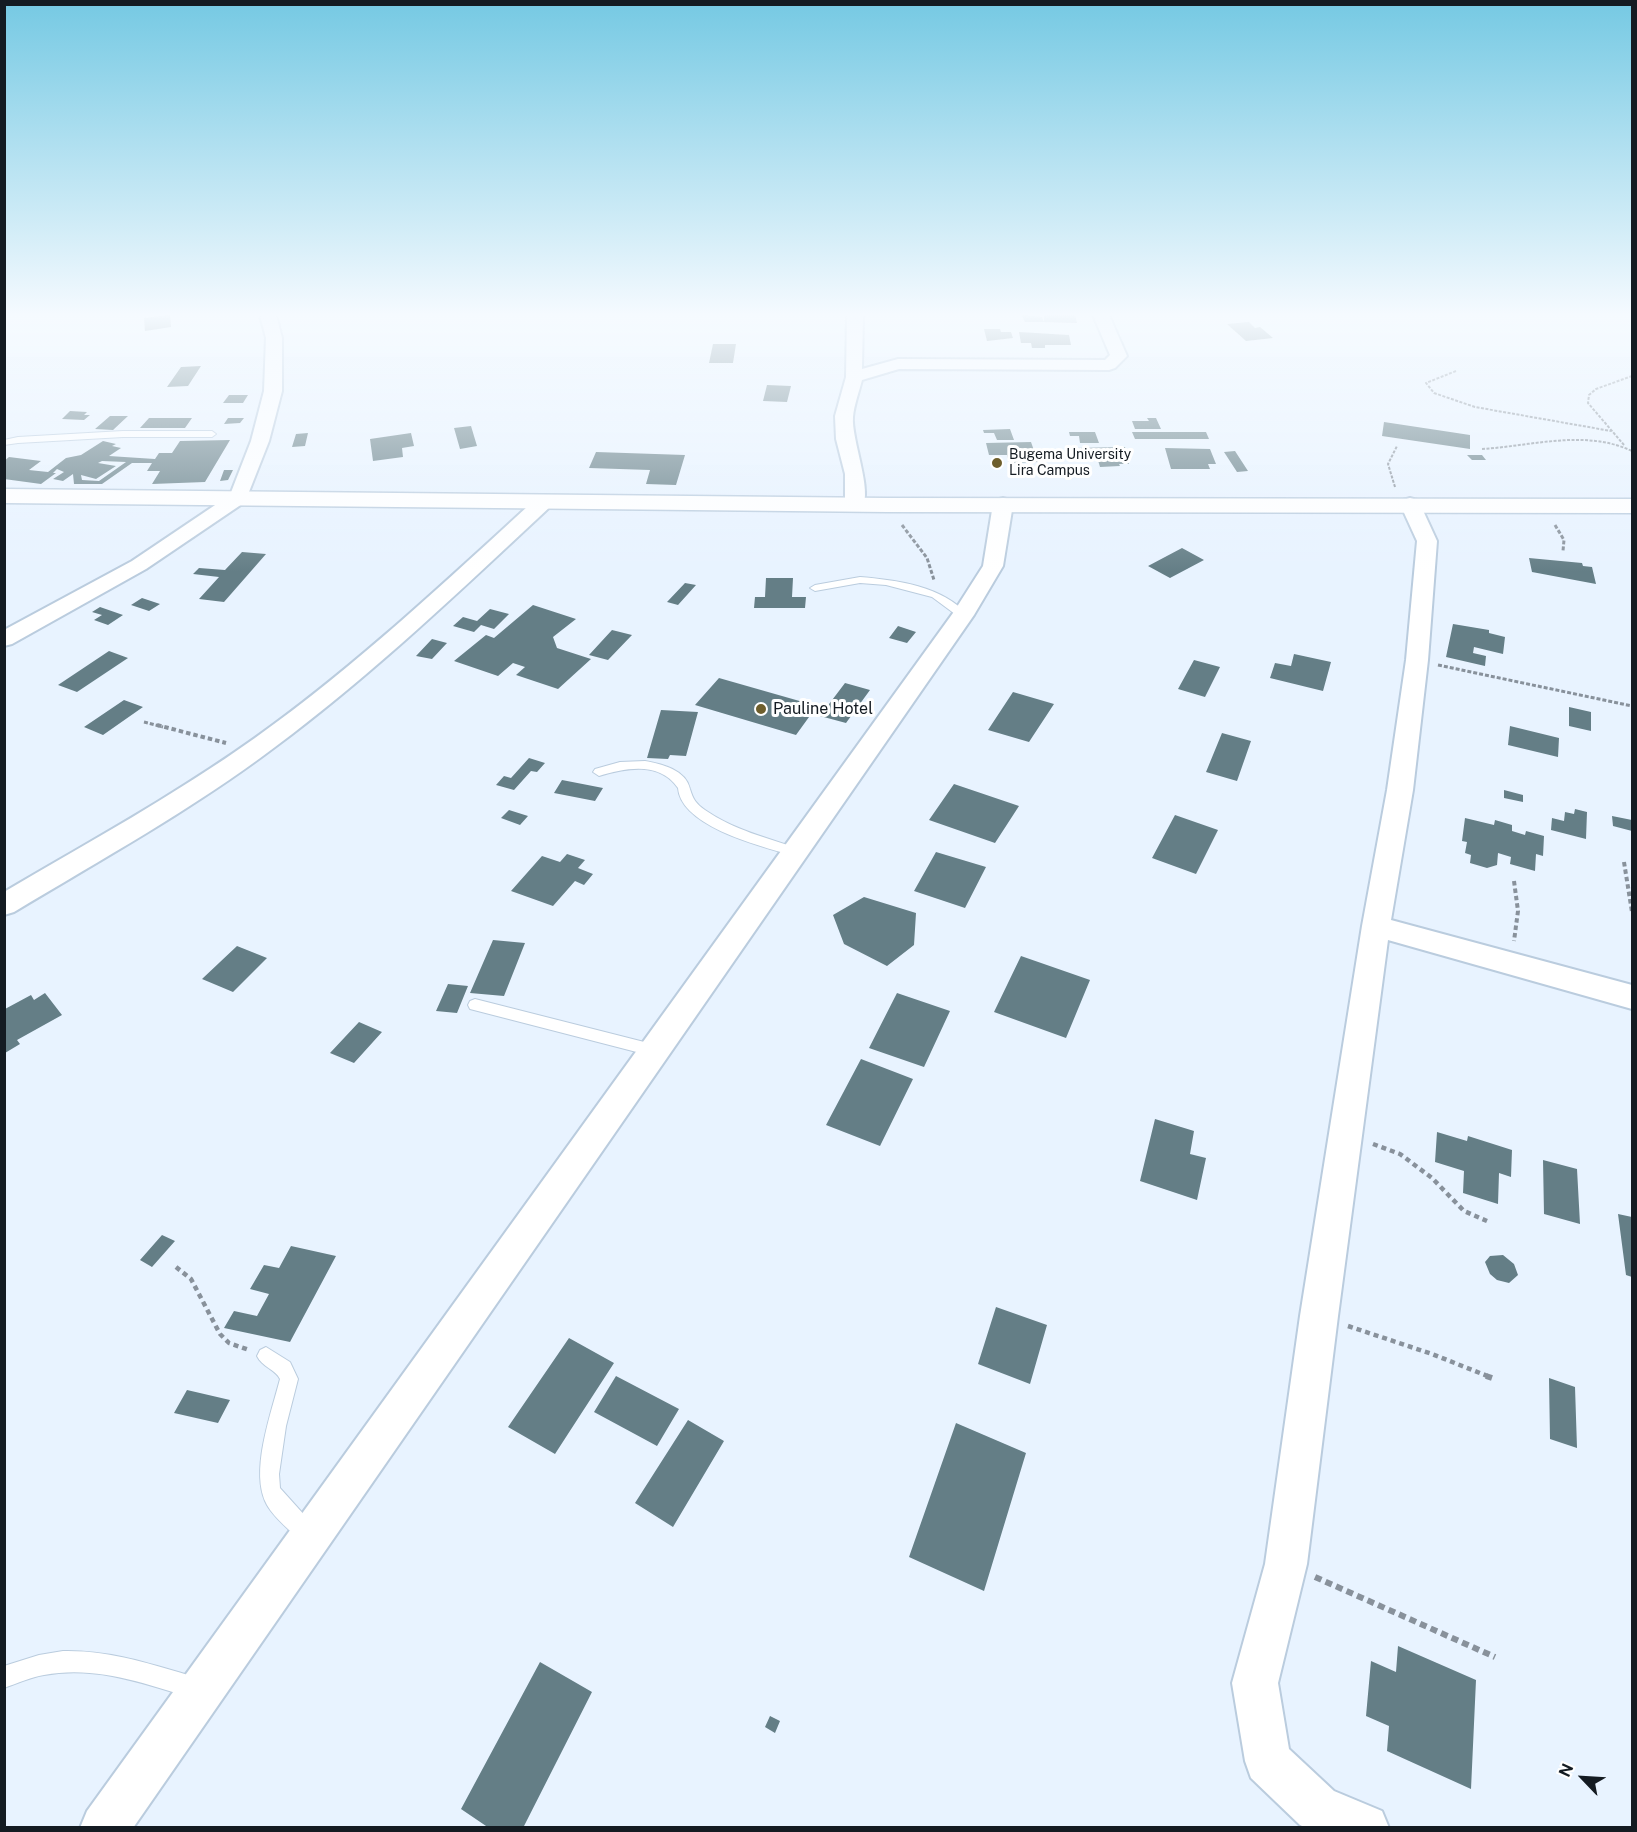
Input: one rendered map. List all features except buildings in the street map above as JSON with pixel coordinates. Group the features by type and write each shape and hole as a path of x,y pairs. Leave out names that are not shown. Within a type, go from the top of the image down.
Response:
{"street":[{"path":"4,639 70,605 139,565 238,498 260,441 271,400"},
{"path":"848,400 844,416 844,439 854,474 855,504"},
{"path":"4,496 887,505 1632,506"},
{"path":"4,905 139,825 223,772 253,750 348,678 427,610 545,501"},
{"path":"104,1827 963,615 993,566 1003,504"},
{"path":"1365,1827 1317,1808 1268,1761 1255,1683 1286,1564 1318,1316 1376,926 1400,790 1417,660 1426,541 1410,504"},
{"path":"1376,926 1632,997"}],"lane":[{"path":"4,443 18,440 123,434 212,434"},
{"path":"815,588 860,580 886,582 936,595 963,615"},
{"path":"599,772 624,764 654,767 672,775 684,787 689,803 709,819 795,852"},
{"path":"475,1005 656,1051"},
{"path":"266,1356 284,1368 289,1379 272,1455 269,1474 270,1489 275,1500 310,1537"},
{"path":"4,1677 45,1664 82,1661 126,1668 201,1690"}],"path":[{"path":"1456,400 1475,407 1611,431"},
{"path":"1588,400 1611,431 1624,446 1632,451"},
{"path":"1482,449 1583,440 1624,446"},
{"path":"1397,446 1388,464 1396,488 1410,504"},
{"path":"887,505 927,558 933,570 936,595"},
{"path":"1417,660 1632,706"},
{"path":"144,722 253,750"},
{"path":"1623,862 1632,912"},
{"path":"1509,962 1518,926 1519,901 1514,881"},
{"path":"1346,1135 1400,1154 1432,1178 1464,1211 1487,1221"},
{"path":"176,1267 191,1279 229,1343 266,1356"},
{"path":"1318,1316 1432,1354 1492,1378"},
{"path":"1286,1564 1495,1657"}],"place":[{"name":"Bugema University Lira Campus","path":"997,463"},
{"name":"Pauline Hotel","path":"761,709"}]}
